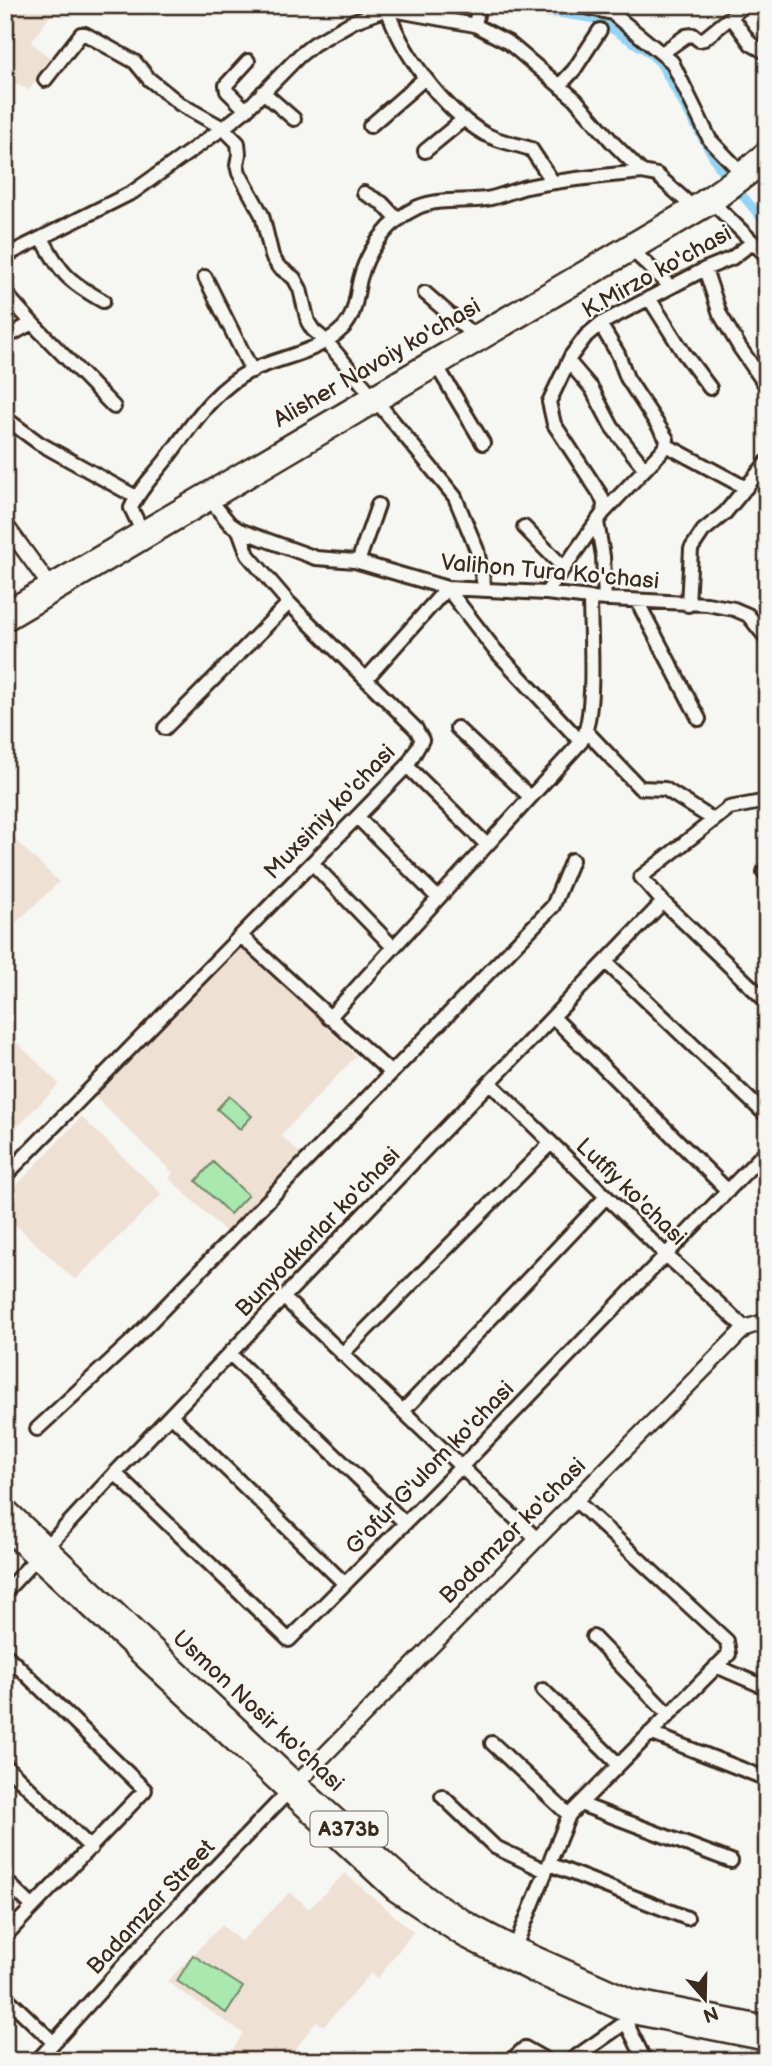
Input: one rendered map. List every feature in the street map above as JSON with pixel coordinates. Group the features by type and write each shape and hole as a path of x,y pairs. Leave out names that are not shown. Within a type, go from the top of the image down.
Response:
{"highway":[{"name":"Usmon Nosir ko'chasi","path":"5,1507 43,1552 293,1787 394,1891 419,1909 463,1937 626,2017 767,2041"},
{"name":"Usmon Nosir ko'chasi","path":"5,1529 43,1552"},
{"name":"Usmon Nosir ko'chasi","path":"293,1787 406,1880 471,1924 515,1947 632,1999 767,2026"}],"main road":[{"name":"Alisher Navoiy ko'chasi","path":"5,624 141,529 374,398 438,368 634,252 716,196 740,176 767,147"},
{"name":"Alisher Navoiy ko'chasi","path":"740,176 766,165"},
{"name":"Alisher Navoiy ko'chasi","path":"5,609 52,589 211,502 472,334 695,210"},
{"path":"5,524 52,589"},
{"name":"Bodomzor ko'chasi","path":"293,1787 745,1328 767,1321"}],"street":[{"path":"474,25 479,5"},
{"path":"540,5 614,9 672,62 710,140 740,176"},
{"path":"662,53 686,36 693,35 699,40 704,39 744,5"},
{"path":"386,7 394,30 414,64 464,119 485,135 517,147 531,149 553,182"},
{"path":"5,256 133,192 246,110 314,44 354,21 386,7 474,25 509,43 560,85 642,172"},
{"path":"731,17 751,44 767,53"},
{"path":"560,85 574,70 600,30"},
{"path":"45,80 81,34 85,34 135,62 149,79 180,104 223,128 237,143 239,173 266,224 272,256 278,266 295,278 308,322 455,497 477,550 485,590"},
{"path":"246,110 227,91 226,85 248,61"},
{"path":"370,126 425,78"},
{"path":"263,92 294,120"},
{"path":"425,151 464,119"},
{"path":"141,529 131,508 136,497 197,416 223,390 252,371 309,350 344,327 354,311 361,277 374,245 398,220 418,208 439,202 487,199 525,187 553,182 642,172 657,174 695,210"},
{"path":"364,193 382,203 398,220"},
{"path":"716,196 767,256"},
{"path":"42,238 71,282 103,301"},
{"name":"K.Mirzo ko'chasi","path":"600,517 604,503 600,494 554,424 550,412 549,402 569,362 586,336 600,324 705,269 732,258 753,242"},
{"path":"634,252 671,287"},
{"path":"705,269 720,314 767,387"},
{"path":"205,277 252,371"},
{"path":"5,293 114,407"},
{"path":"425,293 472,334"},
{"path":"649,298 683,352 710,388"},
{"path":"5,338 32,324"},
{"path":"600,324 618,354 627,378 664,433 666,445"},
{"path":"569,362 592,389 612,427 645,469"},
{"path":"438,368 483,443"},
{"path":"5,418 55,452 136,497"},
{"path":"546,593 600,517 666,445"},
{"path":"666,445 746,488"},
{"path":"688,605 691,549 703,531 725,513 767,462"},
{"name":"Valihon Tura Ko'chasi","path":"211,502 230,524 239,530 316,558 358,562 447,588 688,605 707,604 734,608 748,615 767,639"},
{"path":"358,562 377,505"},
{"path":"600,517 605,598"},
{"path":"524,527 564,568"},
{"name":"Muxsiniy ko'chasi","path":"5,1176 407,766 422,740 416,729 289,603 248,555 239,530"},
{"path":"366,679 447,588 494,649 640,788 665,789 714,820"},
{"path":"329,1018 584,737 590,710 590,598"},
{"path":"637,601 699,719"},
{"path":"165,727 289,603"},
{"path":"457,728 529,796"},
{"path":"407,766 487,845"},
{"path":"767,801 729,808 641,877 663,902 767,1002"},
{"path":"357,817 438,898"},
{"path":"37,1429 132,1341 553,906 572,860"},
{"path":"312,863 393,947"},
{"name":"Bunyodkorlar ko'chasi","path":"5,1592 115,1473 663,902"},
{"path":"241,936 391,1073"},
{"path":"606,962 767,1116"},
{"path":"553,1017 728,1191"},
{"name":"Lutfiy ko'chasi","path":"490,1083 745,1328"},
{"path":"342,1353 551,1143"},
{"name":"G'ofur G'ulom ko'chasi","path":"115,1473 289,1640 462,1466 767,1150"},
{"path":"403,1410 606,1197"},
{"path":"284,1298 537,1539"},
{"path":"230,1354 405,1523"},
{"path":"171,1415 345,1584"},
{"path":"515,1947 569,1815 729,1654 727,1641 576,1500"},
{"path":"593,1637 669,1714"},
{"path":"5,1654 145,1790 5,1936"},
{"path":"716,1666 767,1688"},
{"path":"543,1690 619,1765"},
{"path":"650,1733 767,1779"},
{"path":"492,1743 569,1815"},
{"path":"5,1765 91,1848"},
{"name":"Badamzar Street","path":"37,2061 162,1924 293,1787"},
{"path":"442,1796 495,1847 687,1917"},
{"path":"580,1804 731,1861"},
{"path":"5,1880 33,1906"},
{"path":"5,1996 53,2042"},
{"path":"570,2061 626,2017 645,2061"},
{"path":"510,2061 525,2048 548,2061"}],"shaded area":[{"path":"5,5 58,5 31,42 52,60 29,90 5,78"},
{"path":"5,830 59,882 5,933"},
{"path":"243,946 356,1056 281,1135 303,1156 228,1234 169,1178 173,1173 95,1097"},
{"path":"5,1031 59,1084 5,1140"},
{"path":"81,1117 162,1194 75,1280 5,1215 5,1198"},
{"path":"345,1873 413,1932 377,1979 371,1973 324,2026 316,2022 286,2061 226,2061 243,2033 167,1982 222,1925 241,1942 290,1892 309,1909"}],"green space":[{"path":"229,1096 252,1116 240,1129 217,1109"},
{"path":"213,1162 248,1195 230,1214 196,1181"},
{"path":"193,1955 243,1987 226,2013 177,1981"}],"waterway":[{"path":"479,5 514,12 558,13 596,19 647,51 660,63 719,167 767,225"}]}
